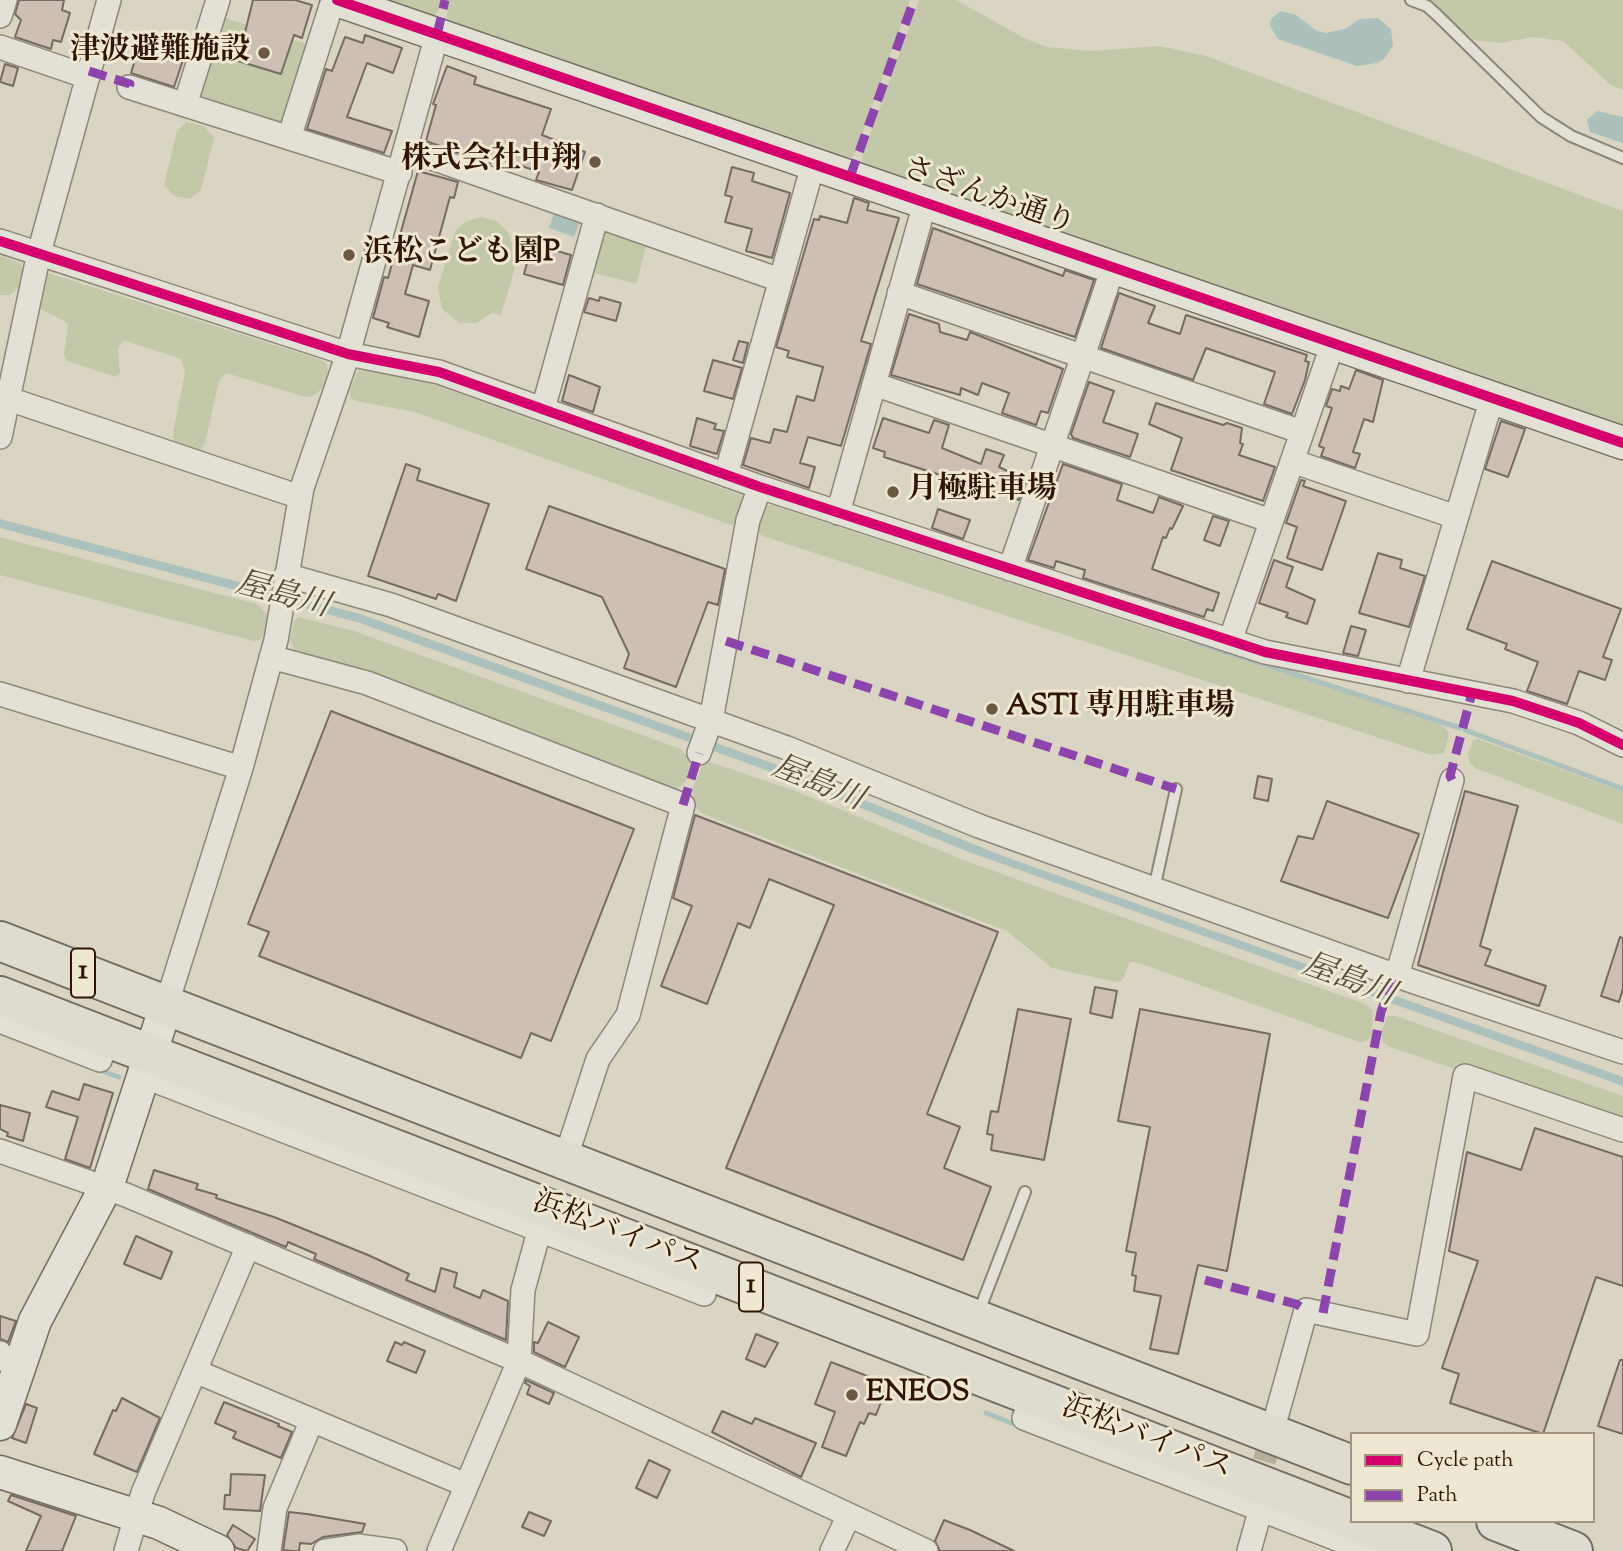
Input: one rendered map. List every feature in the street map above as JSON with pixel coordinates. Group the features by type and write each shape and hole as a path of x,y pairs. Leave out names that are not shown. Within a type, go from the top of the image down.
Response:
{"highway":[{"name":"浜松バイパス","path":"0,941 151,1036 496,1188 542,1219 1033,1396 1259,1504 1350,1520"},
{"path":"0,971 128,1020 151,1036"},
{"name":"浜松バイパス","path":"0,996 108,1038 151,1036 565,1160 976,1320 1278,1426 1350,1464"},
{"name":"浜松バイパス","path":"1358,1523 1432,1551"},
{"path":"1501,1523 1573,1551"}],"street":[{"path":"0,16 5,0"},
{"path":"0,436 4,397 39,253 109,0"},
{"path":"185,105 218,0"},
{"path":"289,138 335,0"},
{"name":"さざんか通り","path":"335,0 1623,443"},
{"path":"0,1424 10,1359 44,1301 100,1186 198,903 241,768 271,657 300,497 348,354 437,36"},
{"path":"0,47 88,77"},
{"path":"129,87 400,173"},
{"path":"406,149 780,280"},
{"path":"726,475 813,164"},
{"path":"838,513 925,203"},
{"path":"543,409 597,215"},
{"path":"0,241 348,354 414,365 760,487 1230,641 1293,660 1513,701 1579,723 1623,745"},
{"path":"1010,569 1114,268"},
{"path":"899,293 1302,432"},
{"path":"1230,641 1333,343"},
{"path":"874,384 1271,521"},
{"path":"4,397 300,497"},
{"path":"1408,681 1492,398"},
{"path":"1292,461 1457,517"},
{"path":"699,753 709,726 748,520 760,487"},
{"path":"286,580 366,596 709,726 806,755 969,822 1397,976 1623,1052"},
{"path":"271,657 367,683 683,805 628,1015 598,1059 565,1160"},
{"path":"0,694 241,768"},
{"path":"1397,976 1452,779"},
{"path":"0,1021 100,1059 108,1038"},
{"path":"151,1036 704,1294"},
{"path":"1278,1426 1314,1312 1417,1334 1465,1076 1623,1130"},
{"path":"0,1153 100,1186 519,1361 926,1551"},
{"path":"439,1551 519,1361 523,1290 542,1219"},
{"path":"126,1551 137,1516 195,1371 248,1246"},
{"path":"195,1371 466,1485"},
{"path":"269,1551 275,1508 312,1420"},
{"path":"0,1472 178,1530 218,1551"},
{"path":"1240,1551 1259,1504"},
{"path":"1250,1551 1259,1504"},
{"path":"1259,1504 1368,1551"},
{"path":"832,1551 849,1515"},
{"path":"325,1551 358,1546 395,1551"}],"lane":[{"path":"1411,0 1427,6 1541,117 1570,136 1623,158"},
{"path":"1154,889 1176,789"},
{"path":"976,1320 1025,1192"}],"green space":[{"path":"379,0 441,0 439,10 432,18"},
{"path":"449,0 910,0 855,154 847,161 449,23 446,19"},
{"path":"919,0 956,0 1026,39 1047,47 1091,51 1159,46 1206,56 1623,211 1623,429 863,167 862,157"},
{"path":"1427,0 1623,0 1623,90 1611,85 1563,41 1534,37 1499,43 1474,40"},
{"path":"219,16 313,46 289,122 280,126 199,101 195,92"},
{"path":"186,122 204,126 214,137 201,190 190,199 174,196 164,185 177,131"},
{"path":"482,217 497,221 508,232 512,244 521,247 501,315 492,313 476,323 460,323 442,309 438,287 455,231 467,221"},
{"path":"600,229 648,240 636,284 588,271"},
{"path":"0,256 20,263 23,270 20,286 10,295 0,295"},
{"path":"48,273 319,359 326,363 328,370 324,387 312,397 302,396 226,373 219,381 205,443 199,452 174,444 173,432 185,373 181,359 123,340 118,350 120,373 116,377 67,361 64,355 68,325 39,309 41,276"},
{"path":"366,370 435,385 741,495 746,501 738,524 731,525 415,412 356,401 350,397 350,389 358,371"},
{"path":"763,505 772,505 1440,724 1449,732 1446,747 1443,753 1431,755 763,536 755,531"},
{"path":"0,537 257,604 268,615 266,631 260,640 254,641 0,575"},
{"path":"299,617 354,631 681,749 690,760 686,781 675,791 295,653 290,639 294,621"},
{"path":"1478,739 1623,792 1623,824 1475,768 1470,764 1468,753 1473,741"},
{"path":"710,762 793,790 966,861 1365,1004 1373,1011 1372,1035 1367,1041 1359,1042 1136,962 1130,962 1122,981 1116,982 1052,968 1007,931 703,814 695,807 692,790 702,766"},
{"path":"1388,1016 1396,1016 1623,1096 1623,1126 1390,1047 1383,1042 1381,1032"}],"water":[{"path":"1281,11 1296,15 1317,31 1326,33 1345,29 1360,19 1378,18 1391,29 1393,46 1384,59 1377,63 1357,66 1278,39 1270,26 1271,19"},
{"path":"1597,111 1623,117 1623,143 1590,132 1587,120"},
{"path":"554,213 580,222 574,237 549,228"},
{"name":"屋島川","path":"0,519 360,614 780,766 1003,856 1623,1077 1623,1086 969,852 777,774 357,622 0,528"}],"building":[{"path":"19,0 64,0 62,10 70,13 61,42 53,40 51,49 15,37 21,20 15,14"},
{"path":"253,0 295,0 312,5 302,38 294,35 281,74 238,61"},
{"path":"365,35 402,48 393,73 367,63 347,117 392,131 384,153 307,129 326,69 332,71 345,37 363,43"},
{"path":"140,43 184,57 174,87 131,73"},
{"path":"5,64 18,68 13,86 0,82"},
{"path":"447,66 476,77 474,84 551,109 542,135 585,152 572,190 536,180 539,172 493,156 490,164 426,141 436,105 433,104"},
{"path":"732,167 754,173 752,181 790,193 772,258 746,251 752,229 725,222 732,197 725,195"},
{"path":"418,171 458,182 454,198 450,197 430,270 413,265 405,294 429,301 419,337 387,327 389,323 373,318 384,277 388,278"},
{"path":"854,198 869,203 867,210 899,218 861,341 871,344 841,446 808,437 800,463 815,467 809,488 743,465 751,438 770,443 774,429 787,432 797,396 814,401 823,367 787,357 789,351 776,347 814,219 819,220 820,216 847,223"},
{"path":"933,228 1063,276 1065,270 1094,280 1075,337 917,284"},
{"path":"534,237 548,241 546,248 571,255 563,285 524,274"},
{"path":"1119,293 1155,306 1148,323 1180,334 1186,315 1307,355 1305,361 1309,362 1305,380 1292,414 1264,404 1275,372 1206,348 1193,380 1101,348"},
{"path":"600,297 621,303 616,321 584,312 589,298 599,301"},
{"path":"909,314 939,324 940,332 967,340 970,332 1063,369 1048,413 1041,411 1036,425 1002,413 1009,393 982,383 978,395 961,388 960,395 891,375"},
{"path":"739,341 748,343 743,363 733,360"},
{"path":"713,360 742,368 733,399 704,391"},
{"path":"1356,370 1383,380 1373,422 1364,419 1353,452 1360,454 1355,468 1321,456 1324,448 1319,446 1332,408 1326,406 1332,389 1340,391 1341,386 1349,389"},
{"path":"569,375 600,387 593,412 562,401"},
{"path":"1089,382 1114,391 1103,422 1138,434 1130,457 1073,438 1071,434"},
{"path":"1156,403 1223,425 1227,423 1242,428 1240,443 1243,444 1239,455 1275,467 1263,501 1171,470 1182,438 1149,424"},
{"path":"697,418 716,424 714,429 724,431 717,454 690,446"},
{"path":"883,418 929,433 934,420 949,425 942,448 981,464 986,449 1004,455 999,467 1026,480 1019,500 884,457 885,452 873,448"},
{"path":"1501,421 1525,429 1508,477 1485,469"},
{"path":"406,464 420,469 417,480 489,504 456,601 438,594 436,599 368,576"},
{"path":"1063,464 1122,484 1117,500 1153,513 1159,497 1183,506 1172,529 1170,528 1166,538 1163,537 1152,569 1219,593 1213,611 1207,609 1204,617 1083,578 1085,570 1056,561 1054,568 1028,560"},
{"path":"1301,480 1305,481 1303,486 1346,501 1322,570 1287,558 1297,527 1286,523"},
{"path":"549,506 725,569 718,605 708,602 676,687 624,668 629,654 602,597 526,569"},
{"path":"938,509 970,520 963,539 932,528"},
{"path":"1213,516 1229,521 1220,546 1204,540"},
{"path":"1378,553 1402,560 1400,568 1425,576 1409,627 1359,613"},
{"path":"1274,560 1293,567 1286,587 1315,600 1307,624 1286,617 1288,613 1259,603"},
{"path":"1492,561 1621,609 1603,657 1612,660 1605,680 1579,671 1567,704 1527,691 1538,662 1505,649 1507,644 1467,629"},
{"path":"1351,626 1366,630 1358,656 1343,653"},
{"path":"331,711 634,829 551,1041 531,1033 521,1058 259,956 269,932 248,924"},
{"path":"1258,776 1272,779 1268,801 1254,798"},
{"path":"1465,791 1518,806 1480,946 1491,950 1485,965 1546,986 1539,1006 1418,965"},
{"path":"1327,801 1419,834 1388,918 1281,881 1298,836 1313,839"},
{"path":"695,815 998,932 927,1114 960,1127 944,1168 991,1187 963,1260 726,1168 834,905 769,879 750,928 738,923 707,1004 661,986 692,906 673,898"},
{"path":"1620,937 1623,938 1623,988 1619,1002 1601,996"},
{"path":"1095,987 1117,991 1112,1018 1090,1013"},
{"path":"1018,1009 1071,1019 1044,1160 991,1150 993,1135 987,1134 991,1111 998,1112"},
{"path":"1140,1009 1270,1034 1227,1271 1198,1265 1178,1354 1150,1349 1161,1296 1134,1291 1136,1276 1132,1275 1136,1253 1126,1251 1150,1127 1118,1121"},
{"path":"84,1084 113,1093 90,1168 65,1159 78,1117 46,1107 52,1091 79,1100"},
{"path":"0,1105 30,1113 23,1141 7,1136 8,1133 0,1129"},
{"path":"1535,1128 1623,1157 1623,1286 1596,1277 1544,1432 1450,1403 1459,1374 1442,1368 1478,1261 1449,1251 1467,1152 1521,1170"},
{"path":"154,1170 198,1184 196,1189 217,1195 216,1198 274,1217 368,1255 409,1274 406,1280 435,1292 441,1268 457,1273 454,1287 480,1298 483,1290 508,1301 506,1340 314,1259 316,1254 288,1242 286,1247 148,1189"},
{"path":"136,1236 172,1252 161,1279 124,1264"},
{"path":"0,1316 16,1321 8,1342 0,1339"},
{"path":"548,1322 579,1337 565,1367 534,1352 534,1342 538,1343"},
{"path":"756,1334 778,1343 765,1367 746,1359"},
{"path":"395,1342 402,1345 404,1342 425,1351 416,1373 387,1361"},
{"path":"1620,1360 1623,1360 1623,1434 1598,1426"},
{"path":"831,1362 888,1384 876,1415 869,1413 864,1424 860,1422 846,1456 822,1447 835,1412 815,1404"},
{"path":"526,1380 554,1393 549,1404 527,1394 530,1386 525,1383"},
{"path":"122,1398 160,1418 137,1472 94,1454 113,1410 116,1411"},
{"path":"224,1402 292,1432 281,1458 233,1438 236,1432 215,1423"},
{"path":"26,1404 37,1408 26,1443 12,1438"},
{"path":"722,1411 752,1424 755,1418 816,1443 801,1477 712,1432"},
{"path":"649,1460 670,1470 657,1498 636,1488"},
{"path":"231,1474 265,1475 260,1511 224,1509 225,1495 230,1495"},
{"path":"11,1495 76,1516 62,1551 26,1551 41,1516 8,1501"},
{"path":"289,1512 365,1524 362,1532 323,1537 311,1544 300,1543 299,1551 283,1550"},
{"path":"529,1512 551,1521 544,1536 522,1527"},
{"path":"944,1520 1014,1551 940,1551 935,1541"},
{"path":"233,1525 255,1539 247,1551 236,1548 227,1535"}],"waterway":[{"path":"1193,641 1460,728"},
{"path":"1465,730 1623,789"},
{"path":"102,1071 119,1077"},
{"path":"986,1413 1019,1426"}],"tunnel":[{"path":"1255,1494 1275,1423"}],"marked path":[{"path":"437,35 445,0"},
{"path":"850,177 914,0"},
{"path":"89,71 130,84 129,87"},
{"path":"726,641 1176,789"},
{"path":"1452,780 1450,776 1472,693"},
{"path":"683,805 699,753"},
{"path":"1323,1313 1381,1012 1394,975"},
{"path":"1205,1280 1296,1304 1306,1310"}],"cycle path":[{"path":"337,0 1623,443"},
{"path":"0,241 348,354 439,372 760,487 1265,652 1513,701 1579,723 1623,745"}],"place":[{"name":"津波避難施設","path":"264,53"},
{"name":"株式会社中翔","path":"595,162"},
{"name":"浜松こども園P","path":"349,255"},
{"name":"月極駐車場","path":"893,492"},
{"name":"ASTI 専用駐車場","path":"992,709"},
{"name":"ENEOS","path":"852,1395"}]}
